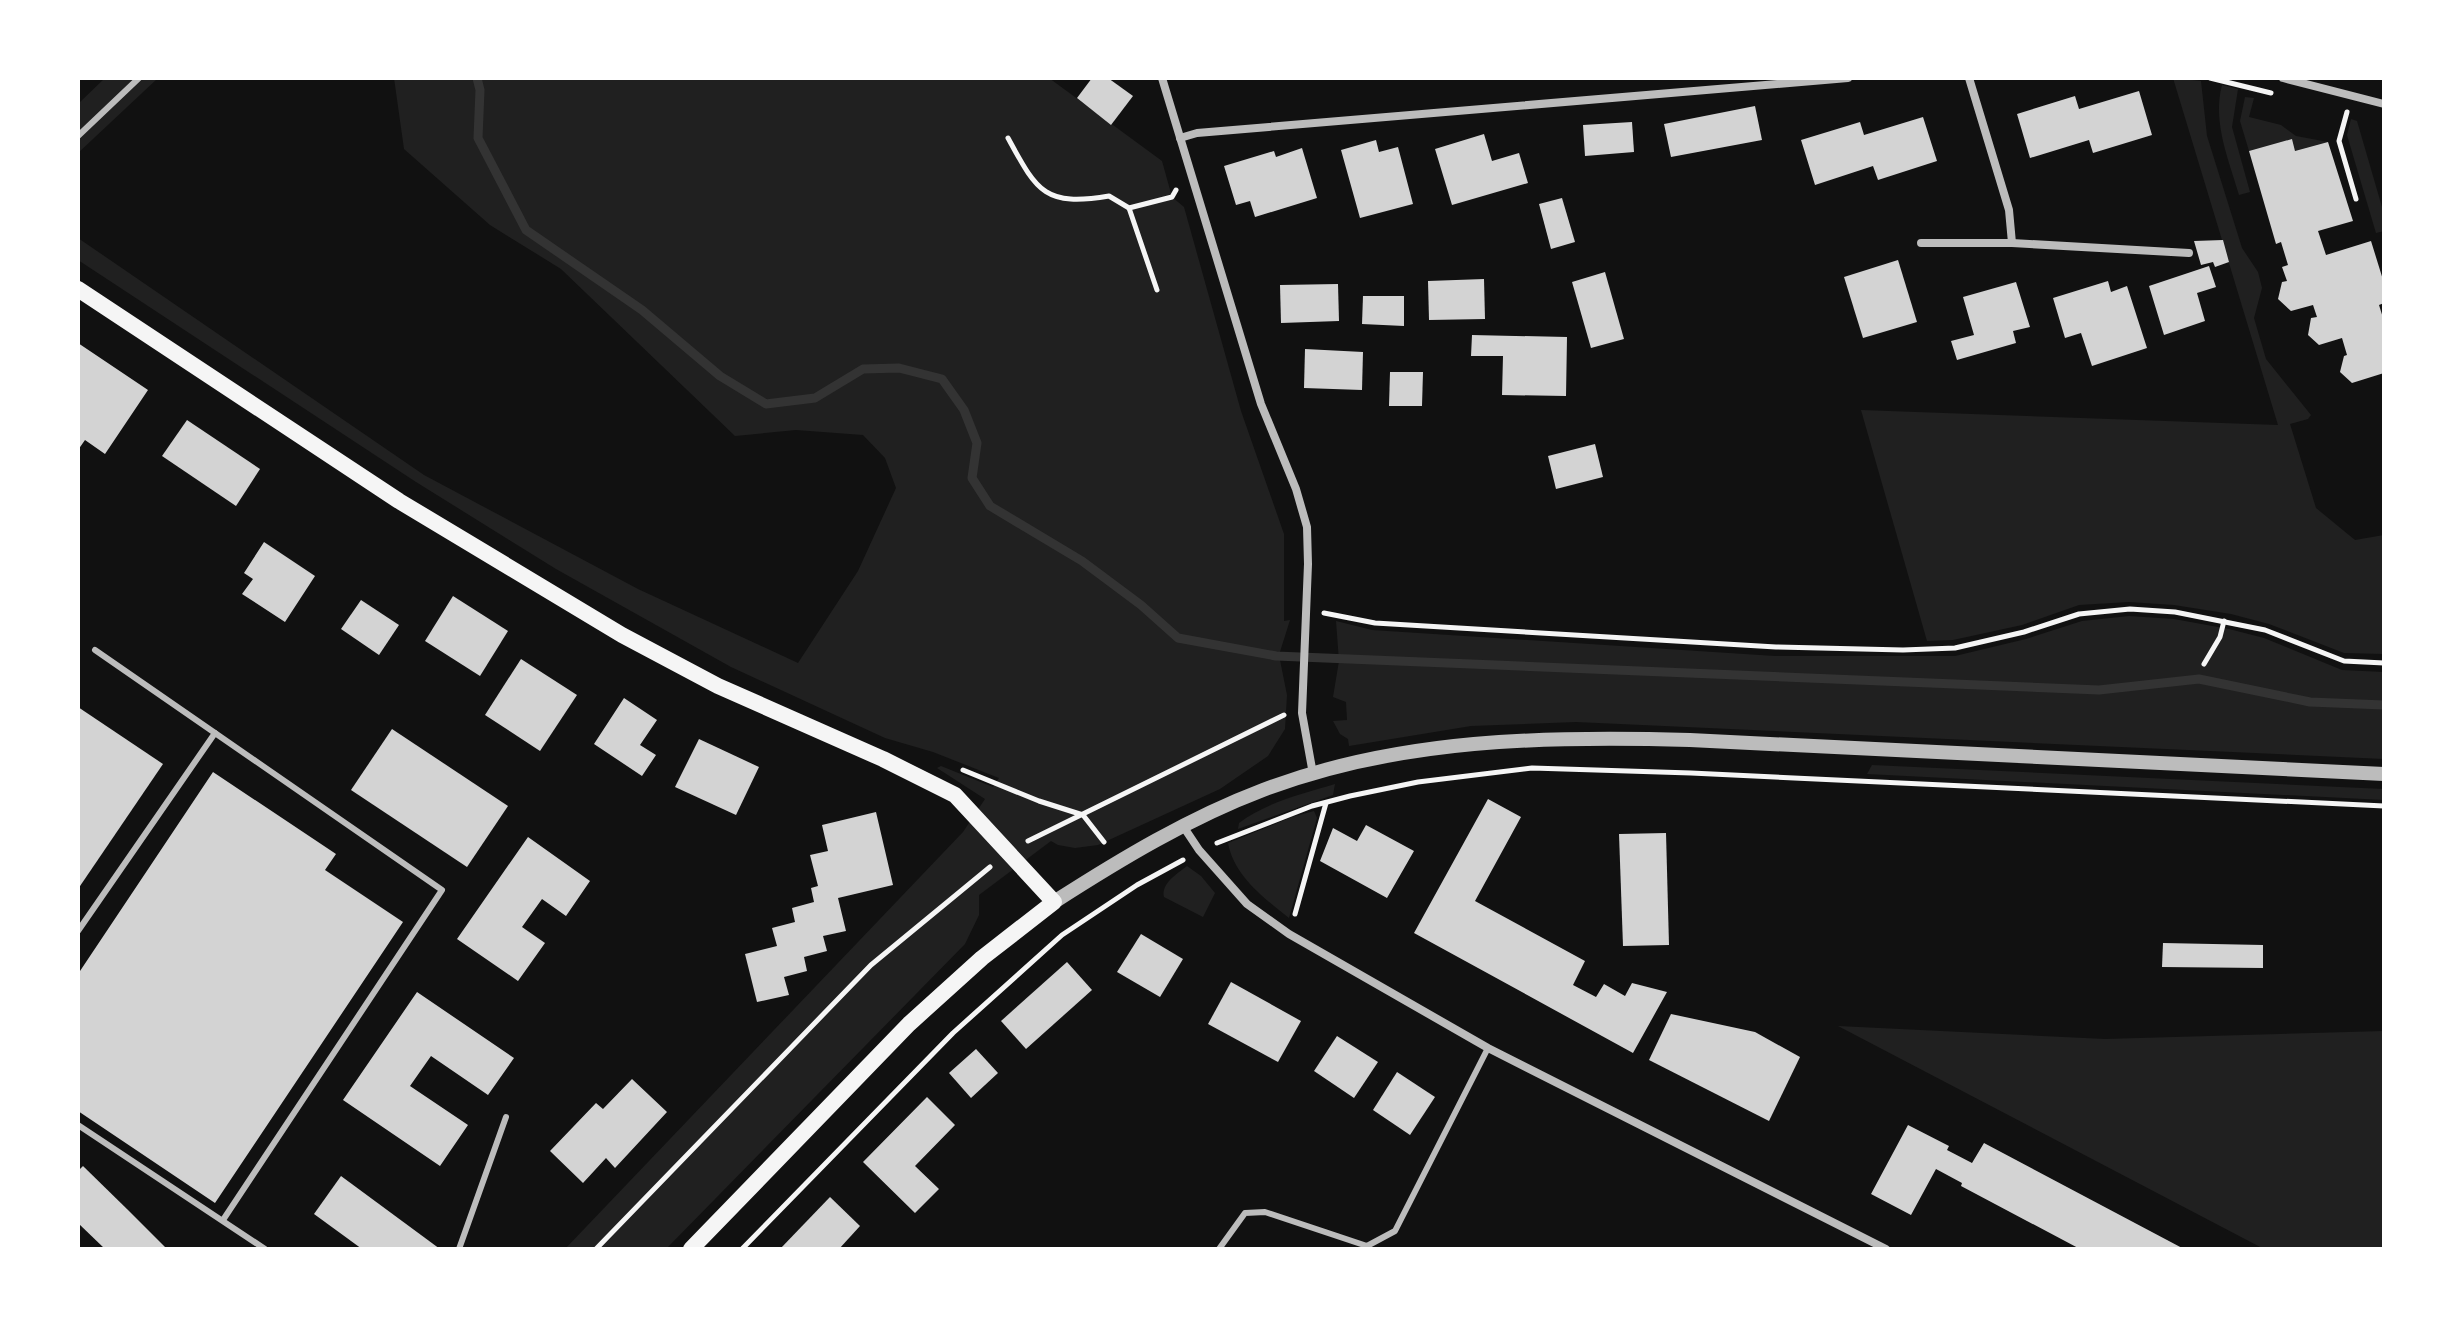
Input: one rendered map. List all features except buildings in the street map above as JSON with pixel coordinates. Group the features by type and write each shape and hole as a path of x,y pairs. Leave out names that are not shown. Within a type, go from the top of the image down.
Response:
{"main road":[{"path":"78,289 399,501 622,635 718,686 883,759 955,795 1054,902 982,958 909,1024 691,1249"}],"street":[{"path":"1162,78 1261,404 1296,489 1307,527 1302,713 1313,774"},
{"path":"1180,138 1197,133 1848,78"},
{"path":"1969,78 2009,210 2012,243"},
{"path":"2283,78 2384,104"},
{"path":"1921,243 2012,243 2189,253"},
{"path":"1054,902 1118,861 1183,826 1264,790 1313,774 1414,751 1474,742 1577,737 1690,740 2384,774"},
{"path":"1183,826 1199,850 1247,904 1289,934 1488,1048 1886,1249"}],"lane":[{"path":"78,136 139,78"},
{"path":"95,650 442,890 223,1220"},
{"path":"78,931 215,733"},
{"path":"1219,1249 1245,1213 1265,1212 1367,1246 1395,1231 1488,1048"},
{"path":"459,1249 506,1117"},
{"path":"78,1125 265,1249"}],"path":[{"path":"2347,112 2339,141 2356,199"},
{"path":"1008,138 1030,178 1045,193 1065,199 1085,200 1109,196 1129,208 1157,290"},
{"path":"1129,208 1172,197"},
{"path":"1325,613 1375,623 1776,647 1903,650 1955,648 2024,632 2079,614 2130,609 2175,612 2224,621 2265,630 2344,661 2384,663"},
{"path":"2204,664 2220,637 2224,621"},
{"path":"1037,835 1285,715"},
{"path":"956,767 1039,801 1083,815 1104,842"},
{"path":"742,1249 953,1033 1062,935 1137,885 1199,850 1326,803 1418,782 1532,768 2384,806"},
{"path":"1289,934 1326,803"},
{"path":"596,1249 871,965 983,872"}],"shaded area":[{"path":"105,78 158,78 78,153 78,104"},
{"path":"394,78 1049,78 1162,161 1172,197 1184,207 1241,411 1284,534 1284,621 1290,620 1279,655 1287,695 1285,729 1268,756 1220,789 1098,845 1075,848 1051,841 979,895 979,915 965,944 666,1249 565,1249 963,832 985,799 937,768 941,766 993,787 999,778 933,752 885,738 731,667 556,569 416,482 78,260 78,238 424,475 638,589 798,663 858,571 896,488 885,458 863,435 796,430 735,436 561,269 490,225 404,149"},
{"path":"2173,78 2201,81 2207,136 2242,248 2258,272 2262,288 2254,318 2266,359 2311,415 2308,419 2290,424 2316,508 2355,540 2384,535 2384,654 2344,653 2269,624 2231,614 2129,602 2079,605 2022,625 1953,640 1927,641 1861,410 2278,425"},
{"path":"2222,85 2238,89 2232,127 2250,192 2239,195 2220,127"},
{"path":"2245,97 2254,98 2249,117 2281,125 2296,136 2328,142 2295,151 2292,139 2249,151 2240,121"},
{"path":"2351,119 2357,121 2384,214 2384,231 2376,233 2347,135"},
{"path":"2129,616 2174,619 2229,629 2264,638 2342,670 2384,672 2384,759 1576,722 1471,726 1349,746 1348,739 1340,734 1333,721 1347,720 1346,702 1333,697 1339,661 1336,621 1372,630 1775,656 1955,656 2026,639 2082,621"},
{"path":"1872,765 2384,789 2384,800 1867,774"},
{"path":"1335,784 1333,795 1238,829 1239,823 1261,809"},
{"path":"1314,811 1317,818 1289,918 1243,876 1228,843"},
{"path":"1187,866 1201,876 1215,893 1203,917 1164,897 1167,883"},
{"path":"1838,1026 2105,1039 2384,1031 2384,1249 2264,1249"}],"waterway":[{"path":"477,78 480,90 478,138 526,230 642,310 720,376 766,404 815,398 863,369 899,368 942,379 964,410 977,443 972,478 990,506 1082,561 1141,605 1178,638 1276,656 2099,690 2199,679 2310,702 2384,705"}]}
